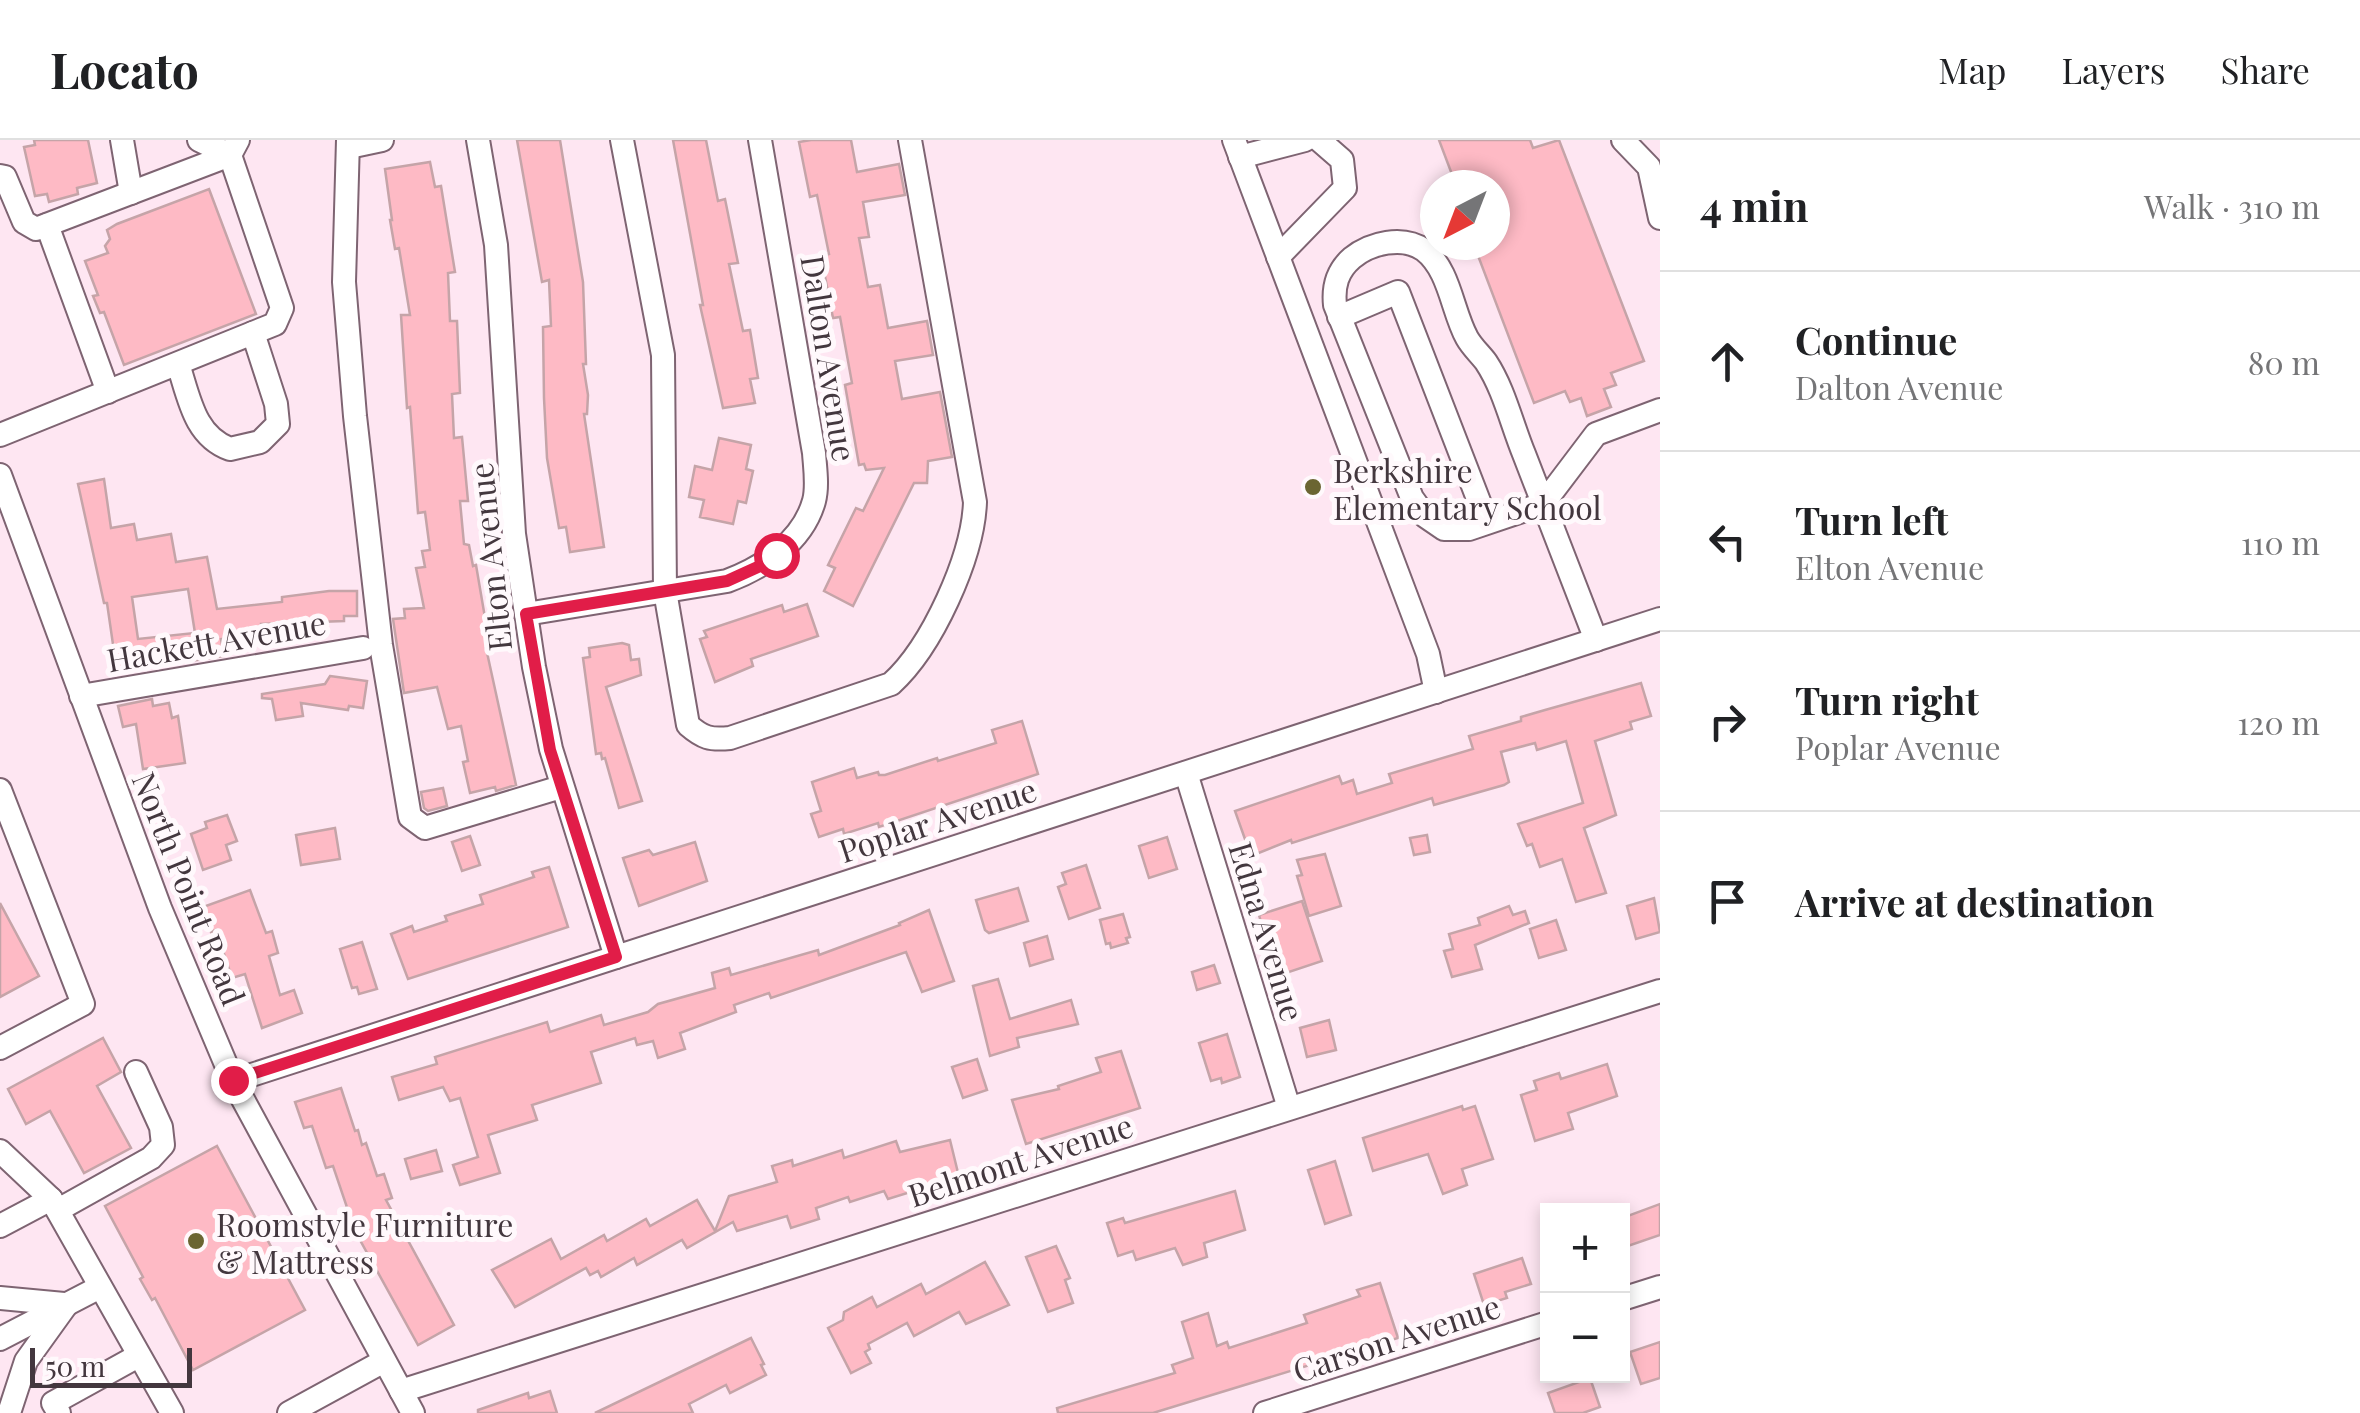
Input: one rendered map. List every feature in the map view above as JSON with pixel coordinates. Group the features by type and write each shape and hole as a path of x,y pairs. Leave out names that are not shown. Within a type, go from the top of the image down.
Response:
{"street":[{"path":"122,140 131,193"},
{"path":"199,140 234,147"},
{"path":"382,140 348,144 344,282 354,416 381,646 410,817 425,828 562,787"},
{"name":"Elton Avenue","path":"478,140 496,245 514,534 542,709 562,787 616,957"},
{"path":"622,140 664,355 665,592 688,725 712,740 730,738 891,684 905,671 930,630 968,555 975,502 910,140"},
{"name":"Dalton Avenue","path":"526,614 727,581 760,566 800,529 814,502 814,453 760,140"},
{"path":"1305,140 1237,148 1428,654 1436,692"},
{"path":"1278,258 1345,188 1342,160 1319,140"},
{"path":"1623,140 1649,167 1660,218"},
{"path":"0,176 5,178 24,222 36,229 131,193 234,147"},
{"path":"0,434 275,324 282,308 234,147"},
{"path":"47,225 108,392"},
{"path":"1596,640 1543,504 1495,380 1466,338 1442,273 1424,250 1392,242 1359,253 1337,277 1333,290 1339,316 1412,498 1424,516 1444,529 1469,528 1543,504 1596,434 1660,410"},
{"path":"1339,316 1398,292 1487,522"},
{"path":"178,364 206,436 230,449 260,442 278,424 276,404 253,333"},
{"name":"North Point Road","path":"0,475 160,908 233,1080 413,1413"},
{"name":"Poplar Avenue","path":"233,1080 1660,619"},
{"name":"Hackett Avenue","path":"80,696 362,648"},
{"name":"Edna Avenue","path":"1186,772 1288,1108"},
{"path":"0,790 82,1004 0,1048"},
{"name":"Belmont Avenue","path":"401,1390 1660,990"},
{"path":"0,1226 120,1176 164,1145 162,1127 136,1072"},
{"path":"0,1151 54,1204 138,1356 163,1410"},
{"path":"0,1338 100,1287"},
{"path":"1630,1296 1660,1287"},
{"path":"0,1298 68,1304"},
{"path":"8,1413 26,1362 68,1304"},
{"name":"Carson Avenue","path":"1273,1412 1540,1326"},
{"path":"58,1413 53,1403 138,1356"},
{"path":"290,1413 384,1361"}],"building":[{"path":"34,140 88,140 97,183 77,188 78,194 49,202 47,194 35,196 24,147 35,145"},
{"path":"517,140 560,140 583,282 583,364 588,395 584,414 604,547 570,552 566,527 559,528 547,458 544,398 543,327 551,326 549,280 542,282"},
{"path":"673,140 706,140 718,201 725,199 738,263 729,264 743,331 750,330 758,378 750,379 755,403 723,408 700,305"},
{"path":"851,140 857,172 899,164 905,195 863,202 869,237 859,238 868,287 880,285 888,328 927,321 933,355 895,361 902,399 940,392 952,457 928,461 927,483 914,483 853,606 824,591 835,568 828,565 856,508 863,511 884,468 866,470 864,464 859,465 845,385 852,383 840,317 833,318 821,256 829,254 817,195 810,197 799,142"},
{"path":"1439,140 1530,140 1533,148 1559,140 1644,361 1611,373 1616,385 1604,389 1611,407 1587,416 1581,398 1570,402 1565,391 1534,403 1480,260 1510,260 1510,170 1450,170"},
{"path":"430,162 435,187 441,186 455,272 448,273 450,321 457,321 460,393 452,394 454,438 462,437 468,501 460,501 464,544 469,545 473,566 476,565 490,647 486,648 516,785 496,791 495,787 470,793 461,726 448,729 437,687 404,693 393,619 405,618 404,609 424,608 416,568 425,567 422,551 430,550 425,512 418,513 410,407 407,408 401,315 410,315 399,248 395,249 390,220 385,169"},
{"path":"209,189 256,314 124,365 104,312 100,313 93,296 98,295 85,261 108,253 107,230 117,224"},
{"path":"719,438 751,445 746,469 753,471 746,503 738,501 733,524 700,517 704,500 689,497 695,466 712,470"},
{"path":"104,479 111,528 134,524 137,540 171,534 176,562 207,557 217,609 282,602 282,597 357,591 357,616 344,616 344,621 261,624 261,630 247,631 248,636 221,639 224,656 117,672 107,603 78,484","holes":["188,589 195,633 138,639 132,597"]},
{"path":"807,604 818,636 751,659 753,666 715,682 700,639 707,637 704,631 782,605 784,612"},
{"path":"629,645 631,660 639,659 641,675 606,687 642,801 619,808 605,758 596,754 583,658 590,657 589,648"},
{"path":"330,676 367,681 363,708 349,706 348,710 301,703 303,716 276,720 272,699 262,698 262,694 325,684"},
{"path":"1641,683 1651,716 1630,722 1632,729 1595,741 1616,815 1584,828 1606,893 1576,902 1562,859 1540,867 1532,844 1527,846 1518,824 1583,803 1566,741 1537,750 1535,743 1501,752 1509,782 1504,785 1434,805 1432,798 1292,843 1291,840 1251,856 1235,811 1339,776 1342,784 1353,780 1357,794 1392,783 1389,774 1473,749 1469,736"},
{"path":"152,699 153,706 169,703 172,718 178,716 185,763 143,769 136,724 123,727 118,706"},
{"path":"1022,721 1038,774 879,827 878,823 819,837 811,814 821,811 812,782 854,768 857,778 878,772 885,775 937,758 938,761 996,743 992,730"},
{"path":"443,788 447,806 428,811 424,808 421,792"},
{"path":"227,815 237,841 226,845 231,860 203,870 191,834 207,828 205,822"},
{"path":"335,828 340,859 301,865 296,835"},
{"path":"1427,835 1430,852 1414,855 1410,838"},
{"path":"470,836 480,865 462,871 452,842"},
{"path":"1167,837 1177,869 1149,878 1139,846"},
{"path":"695,842 707,881 639,906 623,858 649,850 653,855"},
{"path":"1325,854 1341,906 1309,916 1297,876 1302,875 1297,860"},
{"path":"1086,865 1100,908 1069,919 1058,887 1066,884 1062,873"},
{"path":"549,867 568,927 408,979 391,934 412,926 414,932 447,921 445,916 483,904 480,895 534,877 532,872"},
{"path":"1018,888 1028,921 989,933 976,900"},
{"path":"250,890 266,933 272,931 278,953 269,956 280,995 294,990 302,1013 262,1028 245,974 232,978 216,930 211,932 203,907"},
{"path":"1654,898 1660,932 1636,939 1627,906"},
{"path":"1302,901 1322,961 1277,976 1259,915"},
{"path":"0,903 39,976 0,997"},
{"path":"1509,906 1513,915 1525,911 1529,923 1475,945 1482,969 1452,977 1444,951 1453,949 1449,934 1480,925 1478,918"},
{"path":"929,910 954,981 922,992 906,952 771,998 769,993 734,1005 736,1012 680,1033 685,1049 658,1058 653,1041 637,1045 635,1038 591,1052 601,1083 532,1105 537,1120 488,1135 500,1173 460,1185 453,1165 478,1157 460,1098 450,1101 443,1087 399,1100 392,1077 437,1064 435,1057 547,1022 550,1032 601,1015 604,1025 648,1012 658,1004 715,988 712,973 729,968 731,975 818,950 819,955"},
{"path":"1123,914 1128,943 1111,948 1110,943 1106,944 1100,920"},
{"path":"1556,920 1566,950 1539,958 1530,929"},
{"path":"1047,936 1053,959 1030,966 1024,943"},
{"path":"362,942 377,989 359,994 357,987 352,988 340,949"},
{"path":"1214,965 1220,983 1197,990 1192,972"},
{"path":"998,979 1010,1019 1071,1000 1078,1024 1017,1038 1019,1047 990,1056 973,986"},
{"path":"1329,1020 1336,1050 1307,1057 1300,1028"},
{"path":"1227,1034 1240,1077 1222,1083 1221,1078 1211,1081 1199,1043"},
{"path":"103,1038 121,1072 97,1086 131,1148 84,1173 50,1111 26,1124 8,1089"},
{"path":"1121,1051 1140,1108 1026,1144 1012,1100 1059,1089 1058,1086 1101,1072 1096,1058"},
{"path":"977,1059 987,1090 963,1098 952,1067"},
{"path":"1607,1064 1617,1096 1568,1113 1573,1129 1535,1141 1521,1095 1537,1090 1534,1081 1559,1073 1561,1079"},
{"path":"341,1088 355,1131 358,1130 362,1145 366,1143 377,1176 384,1174 392,1198 386,1200 454,1325 418,1345 355,1231 333,1166 326,1168 312,1126 304,1128 295,1102"},
{"path":"1462,1106 1463,1110 1475,1106 1493,1159 1462,1169 1467,1185 1443,1194 1428,1154 1373,1171 1363,1138"},
{"path":"950,1140 959,1177 888,1199 884,1191 850,1202 848,1197 816,1208 819,1219 791,1228 787,1216 737,1231 733,1222 687,1248 682,1240 637,1265 634,1258 601,1277 598,1271 590,1275 586,1268 515,1307 492,1270 551,1239 561,1259 604,1235 607,1241 646,1219 650,1226 697,1200 715,1231 729,1196 777,1182 772,1166 792,1160 793,1166 842,1150 844,1158 896,1141 900,1152"},
{"name":"Roomstyle Furniture & Mattress","path":"217,1146 305,1310 193,1370 155,1298 152,1300 140,1279 143,1277 105,1206"},
{"path":"436,1150 442,1171 411,1179 405,1159"},
{"path":"1335,1161 1351,1215 1325,1224 1308,1170"},
{"path":"1235,1191 1245,1230 1204,1243 1207,1257 1183,1265 1175,1248 1136,1260 1133,1251 1118,1256 1107,1223 1123,1218 1125,1223"},
{"path":"1660,1204 1660,1235 1630,1245 1630,1215"},
{"path":"1056,1246 1070,1278 1065,1280 1073,1303 1048,1312 1026,1257"},
{"path":"1522,1258 1531,1284 1505,1292 1507,1298 1484,1305 1474,1274"},
{"path":"985,1262 1009,1305 966,1324 959,1312 914,1336 907,1323 868,1344 870,1349 865,1352 871,1363 851,1373 828,1328 843,1320 844,1312 872,1297 877,1307 921,1284 926,1294"},
{"path":"1380,1283 1398,1338 1153,1413 1058,1413 1057,1408 1175,1373 1172,1365 1193,1358 1182,1322 1208,1313 1217,1346 1227,1342 1229,1348 1307,1323 1304,1315 1360,1296 1357,1290"},
{"path":"751,1338 766,1375 730,1393 726,1385 689,1404 693,1413 595,1413"},
{"path":"1660,1342 1660,1378 1641,1384 1630,1352"},
{"path":"1576,1383 1592,1383 1600,1407 1583,1413 1555,1413 1548,1393"},
{"path":"550,1391 557,1413 478,1413 528,1393 529,1398"}],"place":[{"name":"Berkshire Elementary School","path":"1313,487"},
{"name":"Roomstyle Furniture & Mattress","path":"196,1241"}],"route":[{"path":"233,1080 616,957 550,750 526,614 727,581 776,555"}]}
